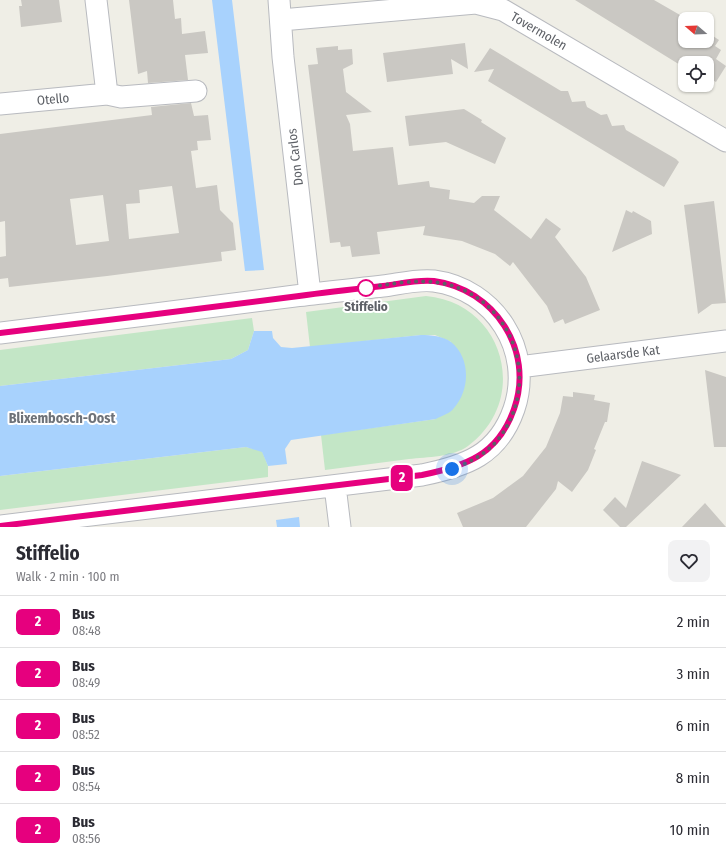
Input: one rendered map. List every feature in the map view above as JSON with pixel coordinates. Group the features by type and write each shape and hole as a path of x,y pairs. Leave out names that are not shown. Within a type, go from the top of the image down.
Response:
{"street":[{"path":"96,0 107,94"},
{"name":"Tovermolen","path":"280,10 476,3 503,10 726,141"},
{"name":"Don Carlos","path":"280,10 283,57 310,294"},
{"name":"Otello","path":"0,104 107,94 121,97 196,91"},
{"path":"0,334 310,294 420,281 433,281 448,284 474,296 494,312 514,343 519,366 517,399 508,423 500,437 492,446 475,459 452,469 422,475 335,486 0,526"},
{"name":"Gelaarsde Kat","path":"519,366 726,341"},
{"path":"335,486 340,527"}],"green space":[{"path":"426,296 453,303 474,316 490,334 500,356 503,380 499,404 487,426 468,446 455,452 432,457 325,470 321,435 436,419 451,342 435,335 421,335 310,347 306,312"},
{"path":"252,318 254,331 248,350 231,359 0,386 0,350"},
{"path":"246,447 262,451 268,466 268,477 0,510 0,476"}],"water":[{"path":"212,0 232,0 264,270 245,271"},
{"path":"254,331 272,331 273,338 281,347 292,348 421,335 441,337 451,342 458,349 462,357 466,374 463,392 453,410 436,419 291,440 285,449 287,464 268,466 262,452 246,447 0,476 0,386 231,359 248,350"},
{"path":"299,517 300,527 277,527 276,520"}],"building":[{"path":"21,0 59,0 62,22 21,27 19,6 22,6"},
{"path":"129,0 173,0 175,19 181,18 182,34 205,31 208,53 185,55 188,80 148,83 147,71 138,74"},
{"path":"575,0 654,0 678,14 678,48 714,48 714,37 719,40 715,46 721,50 716,59 726,66 716,82 714,81 714,56 678,56 678,64"},
{"path":"465,43 468,69 451,59 453,74 387,82 383,53"},
{"path":"338,46 338,50 352,49 353,64 343,69 346,92 372,112 346,115 350,124 353,151 393,147 398,185 429,181 430,187 450,190 449,199 474,203 482,196 500,196 494,210 531,239 546,218 561,229 555,237 586,277 600,310 565,324 563,319 554,323 547,306 513,262 510,266 495,254 462,241 423,235 425,226 377,232 380,254 352,257 350,246 341,247 340,242 330,243 308,65 318,64 316,48"},
{"path":"490,48 561,91 568,91 572,102 585,101 587,107 601,115 607,114 612,126 624,125 626,130 676,159 679,162 664,187 488,81 494,69 474,72"},
{"path":"191,103 194,116 208,115 211,140 197,141 198,150 191,151 196,188 217,185 220,210 233,223 236,250 221,252 222,261 9,287 8,278 0,279 0,257 6,256 5,221 0,222 0,134 152,115 151,107","holes":["172,186 179,233 129,239 126,204 140,203 139,190","103,195 109,241 76,245 70,199"]},
{"path":"464,109 506,138 495,164 446,142 409,146 405,116"},
{"path":"714,201 726,303 712,304 698,314 684,205"},
{"path":"626,210 632,213 633,211 651,221 652,234 612,252"},
{"path":"705,370 726,377 726,447 714,447"},
{"path":"573,392 595,395 594,400 610,403 607,422 605,422 594,449 596,450 588,470 572,492 558,481 556,489 526,527 463,527 457,513 493,498 523,476 546,447 560,413 563,396 573,397"},
{"path":"642,461 681,475 626,527 620,527 603,510 615,497 626,508"},
{"path":"705,503 726,527 682,527"}],"bus line":[{"name":"2","path":"0,333 310,294 420,281 433,281 448,284 463,290 485,303 494,312 502,322 514,343 518,354 520,376 514,410 500,437 492,446 475,459 452,469 422,475 335,486 315,487 0,526"}],"place":[{"name":"Stiffelio","path":"366,288"}],"district":[{"name":"Blixembosch-Oost","path":"62,418"}],"route":[{"path":"366,288 420,281 433,281 448,284 463,290 485,303 502,322 514,343 518,354 520,376 517,399 508,423 500,437 492,446 475,459 452,469"}]}
